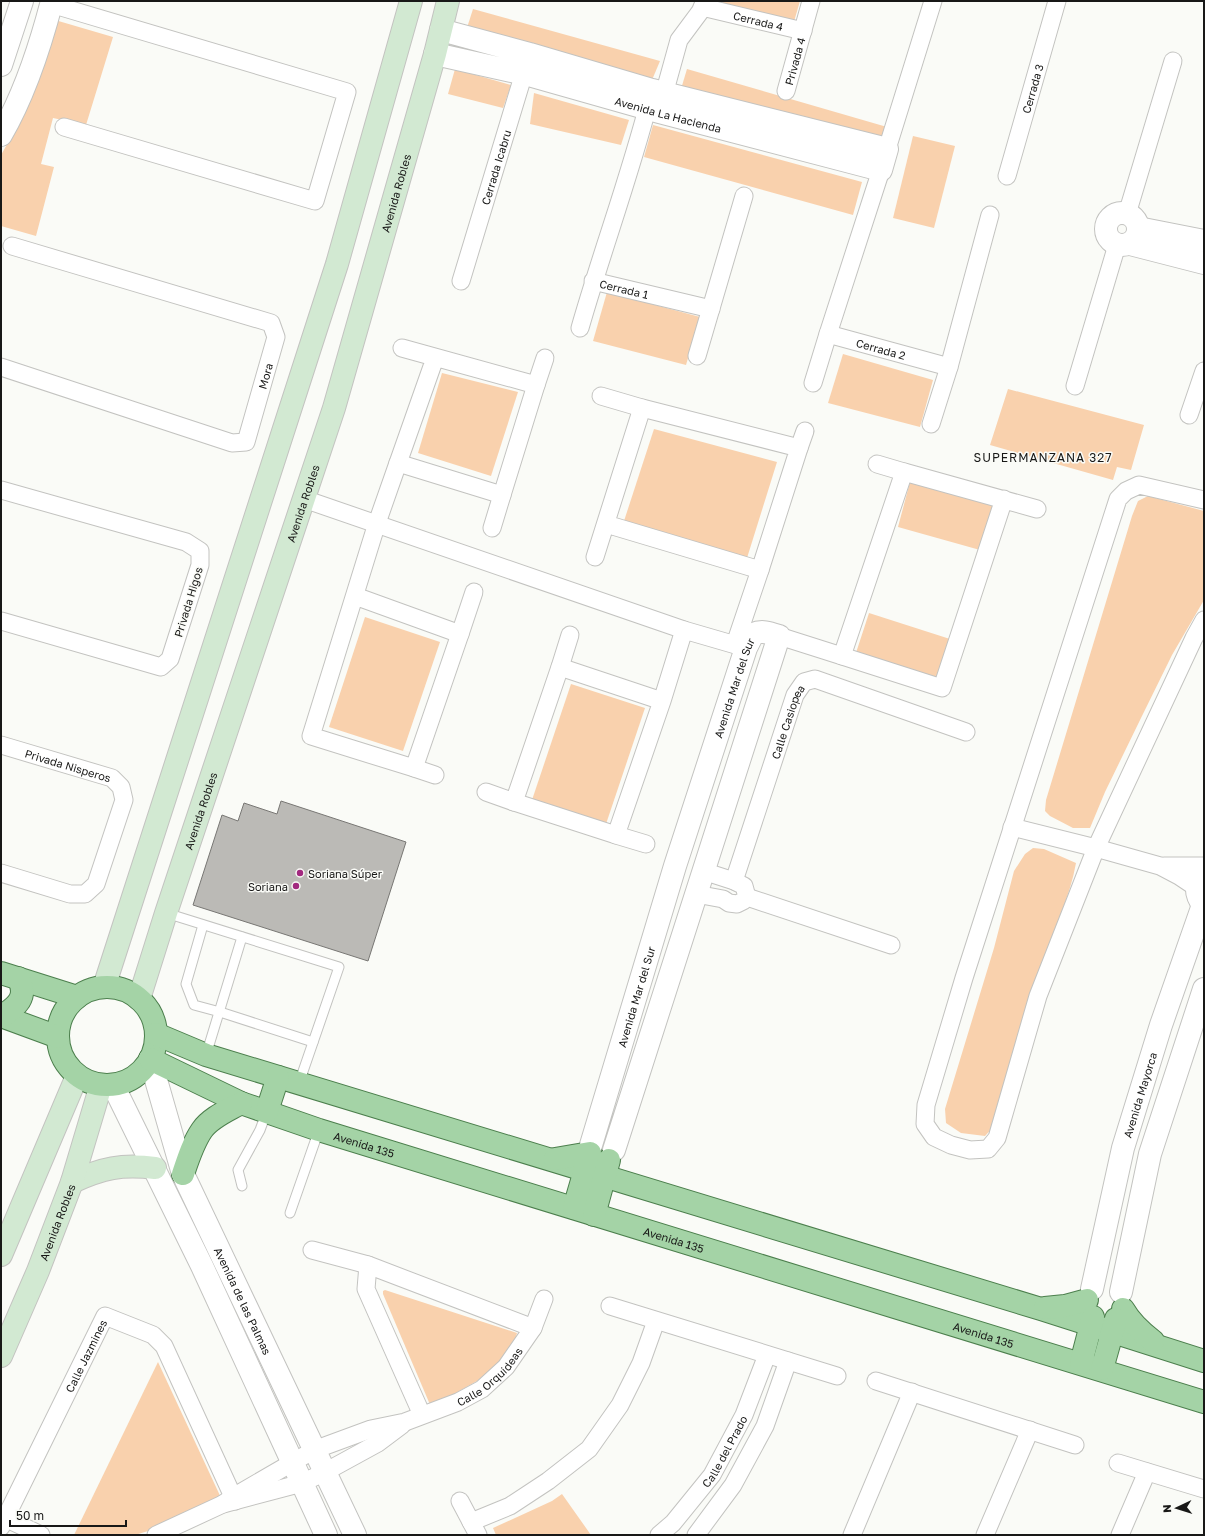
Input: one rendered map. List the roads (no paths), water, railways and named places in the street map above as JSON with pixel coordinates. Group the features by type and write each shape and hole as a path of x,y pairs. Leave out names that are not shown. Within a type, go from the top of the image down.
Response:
{"main road":[{"path":"104,987 337,264 411,1"},
{"name":"Avenida Robles","path":"139,999 166,913 334,408 435,54 448,1"},
{"path":"10,975 77,997"},
{"path":"1,1016 12,1009 21,1000 23,986 10,975"},
{"path":"104,987 123,990 139,999 146,1006 151,1015 156,1034 155,1047 150,1059 138,1075 126,1082 107,1085 86,1081 77,1076 67,1065 62,1056 58,1036 59,1025 63,1014 69,1005 77,997 90,990 104,987"},
{"path":"1,1016 58,1036"},
{"path":"156,1034 206,1055 548,1160 599,1159 632,1185 1041,1308 1091,1308 1118,1313 1161,1347 1204,1361"},
{"name":"Avenida 135","path":"150,1059 241,1103 319,1130 1102,1369 1204,1402"},
{"path":"1,1255 77,1076"},
{"path":"267,1111 278,1077"},
{"name":"Avenida Robles","path":"1,1356 38,1271 107,1085"},
{"path":"186,1182 192,1151 203,1129 219,1115 241,1103"},
{"path":"584,1212 599,1159"},
{"path":"72,1182 92,1173 112,1167 134,1166 155,1168"},
{"path":"1081,1363 1091,1308"},
{"path":"1102,1369 1118,1313"}],"street":[{"path":"1,65 22,1"},
{"path":"802,31 811,1"},
{"path":"814,383 828,334 934,1"},
{"name":"Cerrada 3","path":"1008,176 1057,1"},
{"path":"1,135 13,115 34,61 52,2 347,92 315,201 64,127"},
{"name":"Cerrada 4","path":"656,101 679,40 705,4 802,31"},
{"path":"441,30 527,64"},
{"name":"Privada 4","path":"786,91 802,31"},
{"name":"Avenida La Hacienda","path":"435,54 527,64 656,101 881,170"},
{"path":"1075,386 1128,233 1173,61"},
{"name":"Cerrada Icabru","path":"461,281 527,64"},
{"path":"656,101 887,149"},
{"name":"Cerrada 1","path":"656,101 593,281 711,309"},
{"path":"697,356 744,196"},
{"path":"931,424 949,367 990,215"},
{"path":"1128,233 1204,241"},
{"path":"1128,233 1204,263"},
{"name":"Mora","path":"1,367 232,443 246,442 276,337 272,323 12,246"},
{"path":"580,328 593,281"},
{"name":"Cerrada 2","path":"828,334 949,367"},
{"path":"402,348 536,385"},
{"path":"435,358 377,523 311,736 436,775"},
{"path":"492,528 545,358"},
{"path":"1189,415 1204,370"},
{"path":"601,396 799,448"},
{"path":"595,557 642,408"},
{"path":"304,499 684,630 741,646 760,570 805,431"},
{"path":"398,463 502,495"},
{"path":"877,464 1037,509"},
{"path":"842,656 904,472"},
{"path":"1204,500 1139,485 1126,491 1118,499 964,978 926,1105 925,1124 934,1137 970,1150 988,1149 997,1138 1038,996 1096,848 1194,638 1204,620"},
{"name":"Privada Higos","path":"1,490 186,542 200,551 200,565 170,659 161,667 1,621"},
{"path":"599,1159 694,899 778,636 942,688 1004,499"},
{"path":"606,524 760,570"},
{"path":"414,768 474,592"},
{"path":"354,596 460,634"},
{"path":"616,835 662,701 684,630"},
{"name":"Avenida Mar del Sur","path":"599,1159 665,896 741,646 753,634 758,632 768,632 778,636"},
{"path":"514,802 570,635"},
{"path":"560,667 662,701"},
{"name":"Calle Casiopea","path":"734,881 795,695 804,682 815,679 966,732"},
{"name":"Privada Nisperos","path":"1,745 112,778 121,787 124,800 96,884 85,894 70,894 1,873"},
{"path":"486,792 646,844"},
{"path":"1012,827 1160,866 1179,876 1202,892"},
{"path":"1160,866 1204,866"},
{"path":"703,871 734,881 744,886 747,897"},
{"name":"Avenida Mayorca","path":"1091,1308 1123,1148 1202,892"},
{"path":"665,896 723,900 729,903 737,904 747,897"},
{"path":"747,897 891,945"},
{"path":"1118,1313 1150,1154 1204,989"},
{"name":"Avenida de las Palmas","path":"150,1059 186,1182 355,1535"},
{"name":"Avenida de las Palmas","path":"107,1085 155,1168 326,1535"},
{"path":"170,1200 186,1182"},
{"path":"187,1234 206,1223"},
{"path":"312,1250 368,1265 533,1328"},
{"path":"368,1265 366,1289 422,1415"},
{"path":"1091,1308 1098,1286 1110,1284 1118,1313"},
{"name":"Calle Orquideas","path":"292,1462 314,1450 370,1429 405,1422 458,1402 482,1389 506,1367 533,1328 544,1299"},
{"path":"610,1306 837,1376"},
{"name":"Calle Jazmines","path":"41,1535 3,1523 105,1316 153,1335 164,1346 230,1501"},
{"path":"460,1501 474,1528 548,1482 589,1449 620,1405 642,1363 656,1321"},
{"name":"Calle del Prado","path":"660,1535 673,1523 712,1475 744,1415 767,1355"},
{"path":"696,1535 733,1485 762,1432 788,1361"},
{"path":"876,1381 1075,1445"},
{"path":"852,1535 912,1392"},
{"name":"Calle Orquideas","path":"302,1483 378,1443 405,1422"},
{"path":"985,1535 1030,1430"},
{"path":"156,1535 230,1501 292,1462"},
{"path":"1118,1463 1204,1489"},
{"path":"1120,1535 1147,1472"},
{"path":"230,1501 302,1483"}],"lane":[{"path":"166,913 339,967 299,1083"},
{"path":"203,925 186,984 194,1005 313,1042"},
{"path":"206,1055 242,937"},
{"path":"242,1186 238,1170 260,1130 267,1111"},
{"path":"290,1213 319,1130"}],"place":[{"name":"Soriana Súper","path":"300,873"},
{"name":"Soriana","path":"296,886"}],"district":[{"name":"SUPERMANZANA 327","path":"1043,457"}]}
